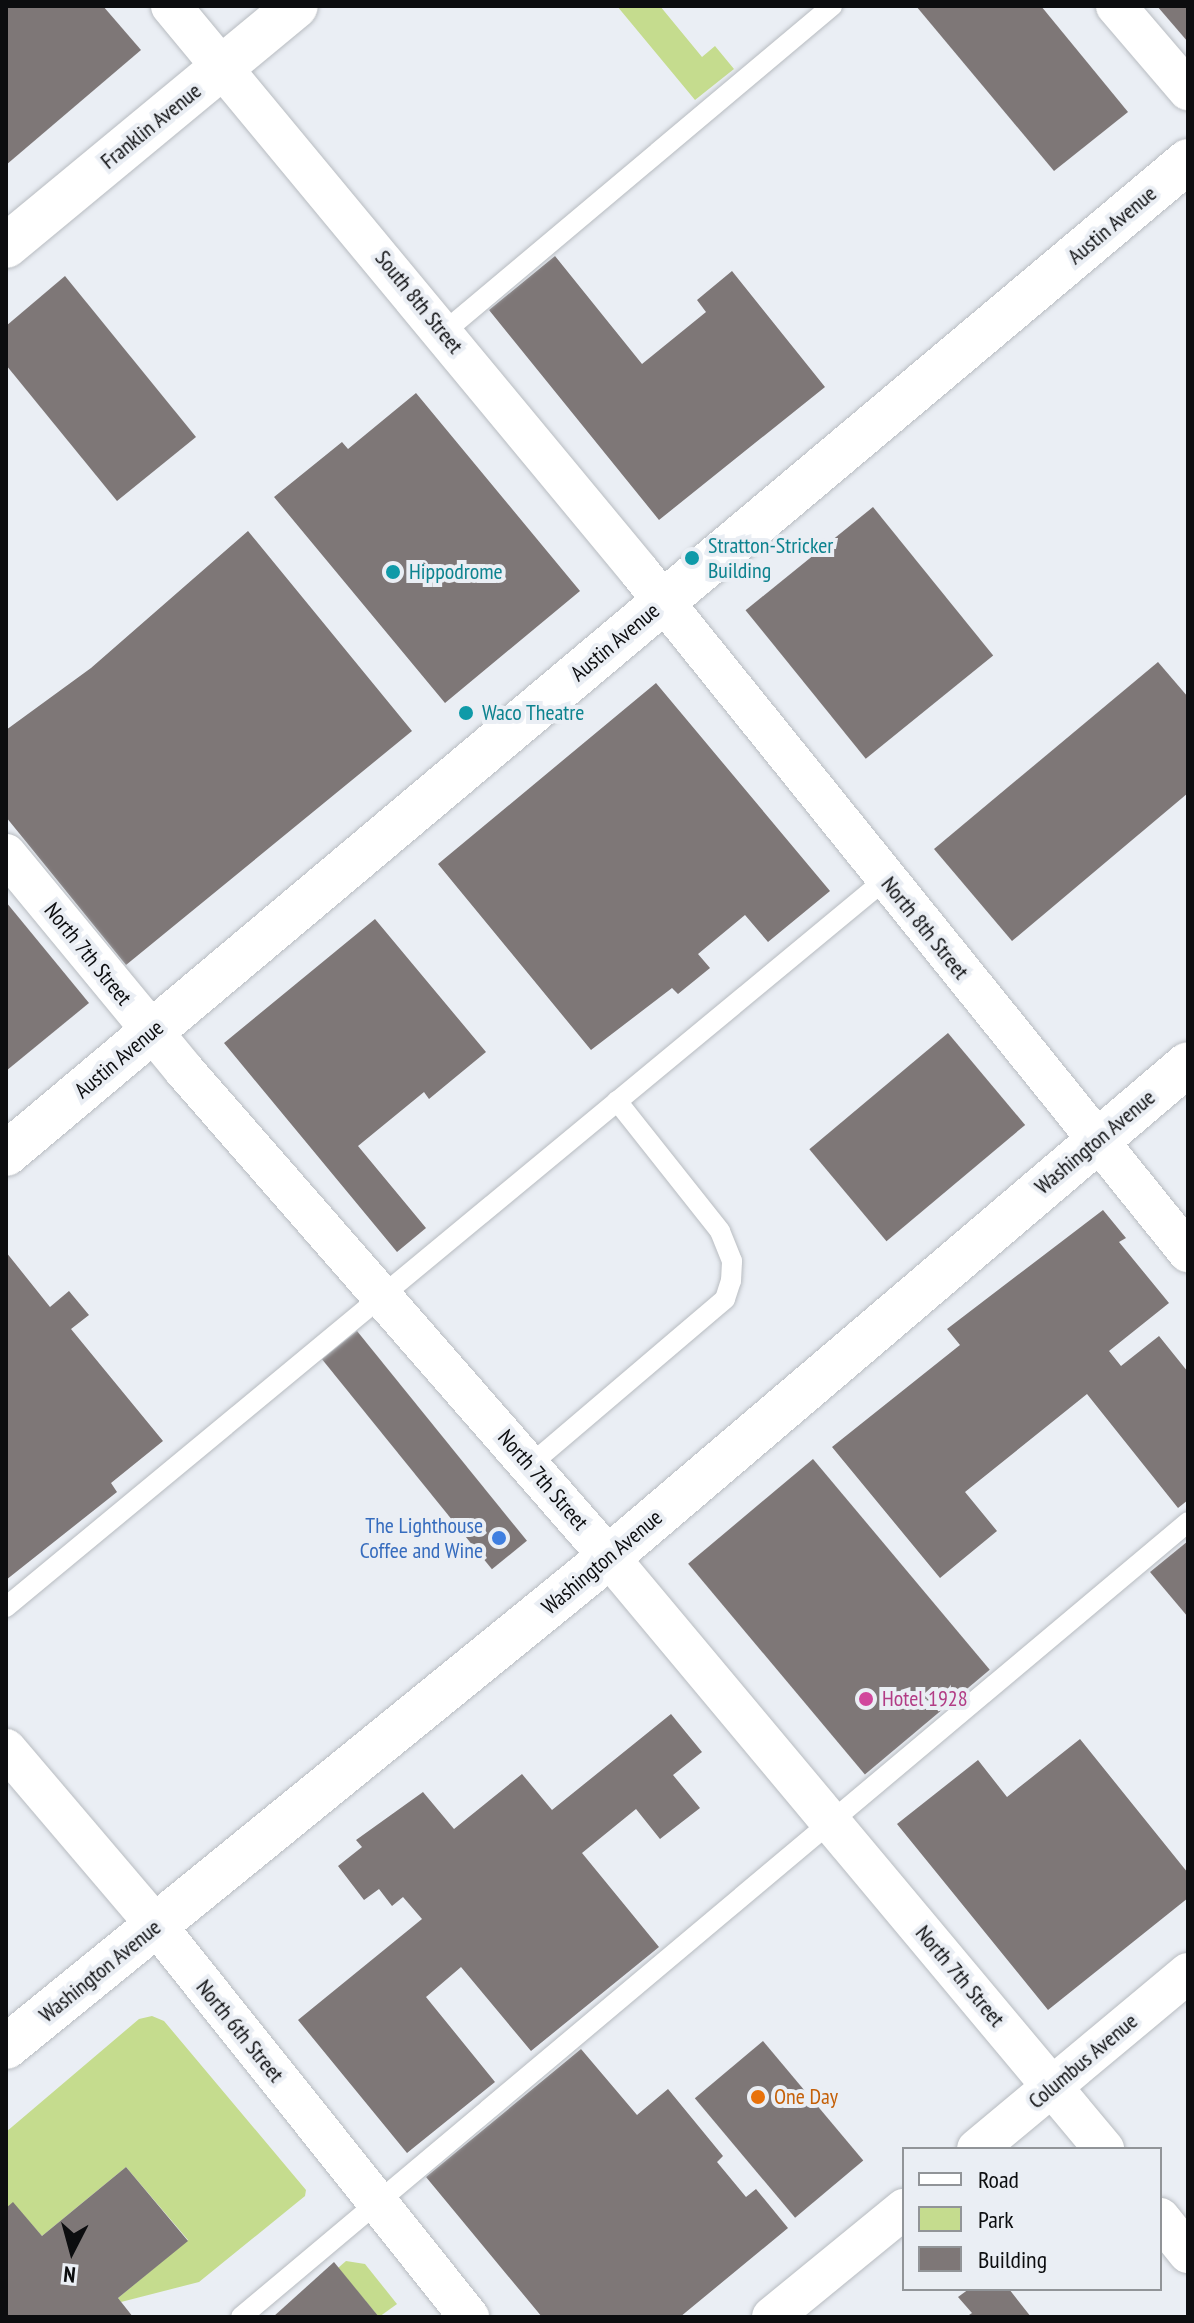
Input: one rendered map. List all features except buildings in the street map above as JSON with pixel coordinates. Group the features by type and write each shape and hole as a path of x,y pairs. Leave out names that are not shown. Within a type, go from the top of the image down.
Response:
{"main road":[{"name":"Franklin Avenue","path":"6,246 296,6"},
{"name":"Austin Avenue","path":"6,1154 1188,161"},
{"name":"Washington Avenue","path":"6,2047 609,1557 1188,1064"}],"street":[{"name":"South 8th Street","path":"171,6 444,332 662,603"},
{"path":"1116,6 1188,90"},
{"name":"North 8th Street","path":"662,603 1188,1252"},
{"name":"North 7th Street","path":"6,854 152,1031 609,1557 1102,2147"},
{"name":"North 6th Street","path":"6,1749 156,1925 469,2317"},
{"name":"Columbus Avenue","path":"979,2147 1188,1973"},
{"path":"772,2317 902,2211"},
{"path":"1162,2220 1188,2253"}],"lane":[{"path":"444,332 832,6"},
{"path":"6,1607 886,879"},
{"path":"530,1465 725,1299 732,1261 720,1231 617,1101"},
{"path":"241,2317 831,1825 1188,1522"}],"green space":[{"path":"617,6 660,6 702,57 715,46 734,69 695,100"},
{"path":"152,2016 164,2021 306,2190 305,2196 199,2282 121,2302 118,2298 188,2240 126,2167 42,2236 13,2203 6,2208 6,2132 139,2019"},
{"path":"346,2261 365,2264 397,2304 379,2317 338,2268"}],"place":[{"name":"Stratton-Stricker Building","path":"692,558"},
{"name":"Hippodrome","path":"393,572"},
{"name":"Waco Theatre","path":"466,713"},
{"name":"The Lighthouse Coffee and Wine","path":"499,1538"},
{"name":"Hotel 1928","path":"866,1699"},
{"name":"One Day","path":"758,2097"}]}
